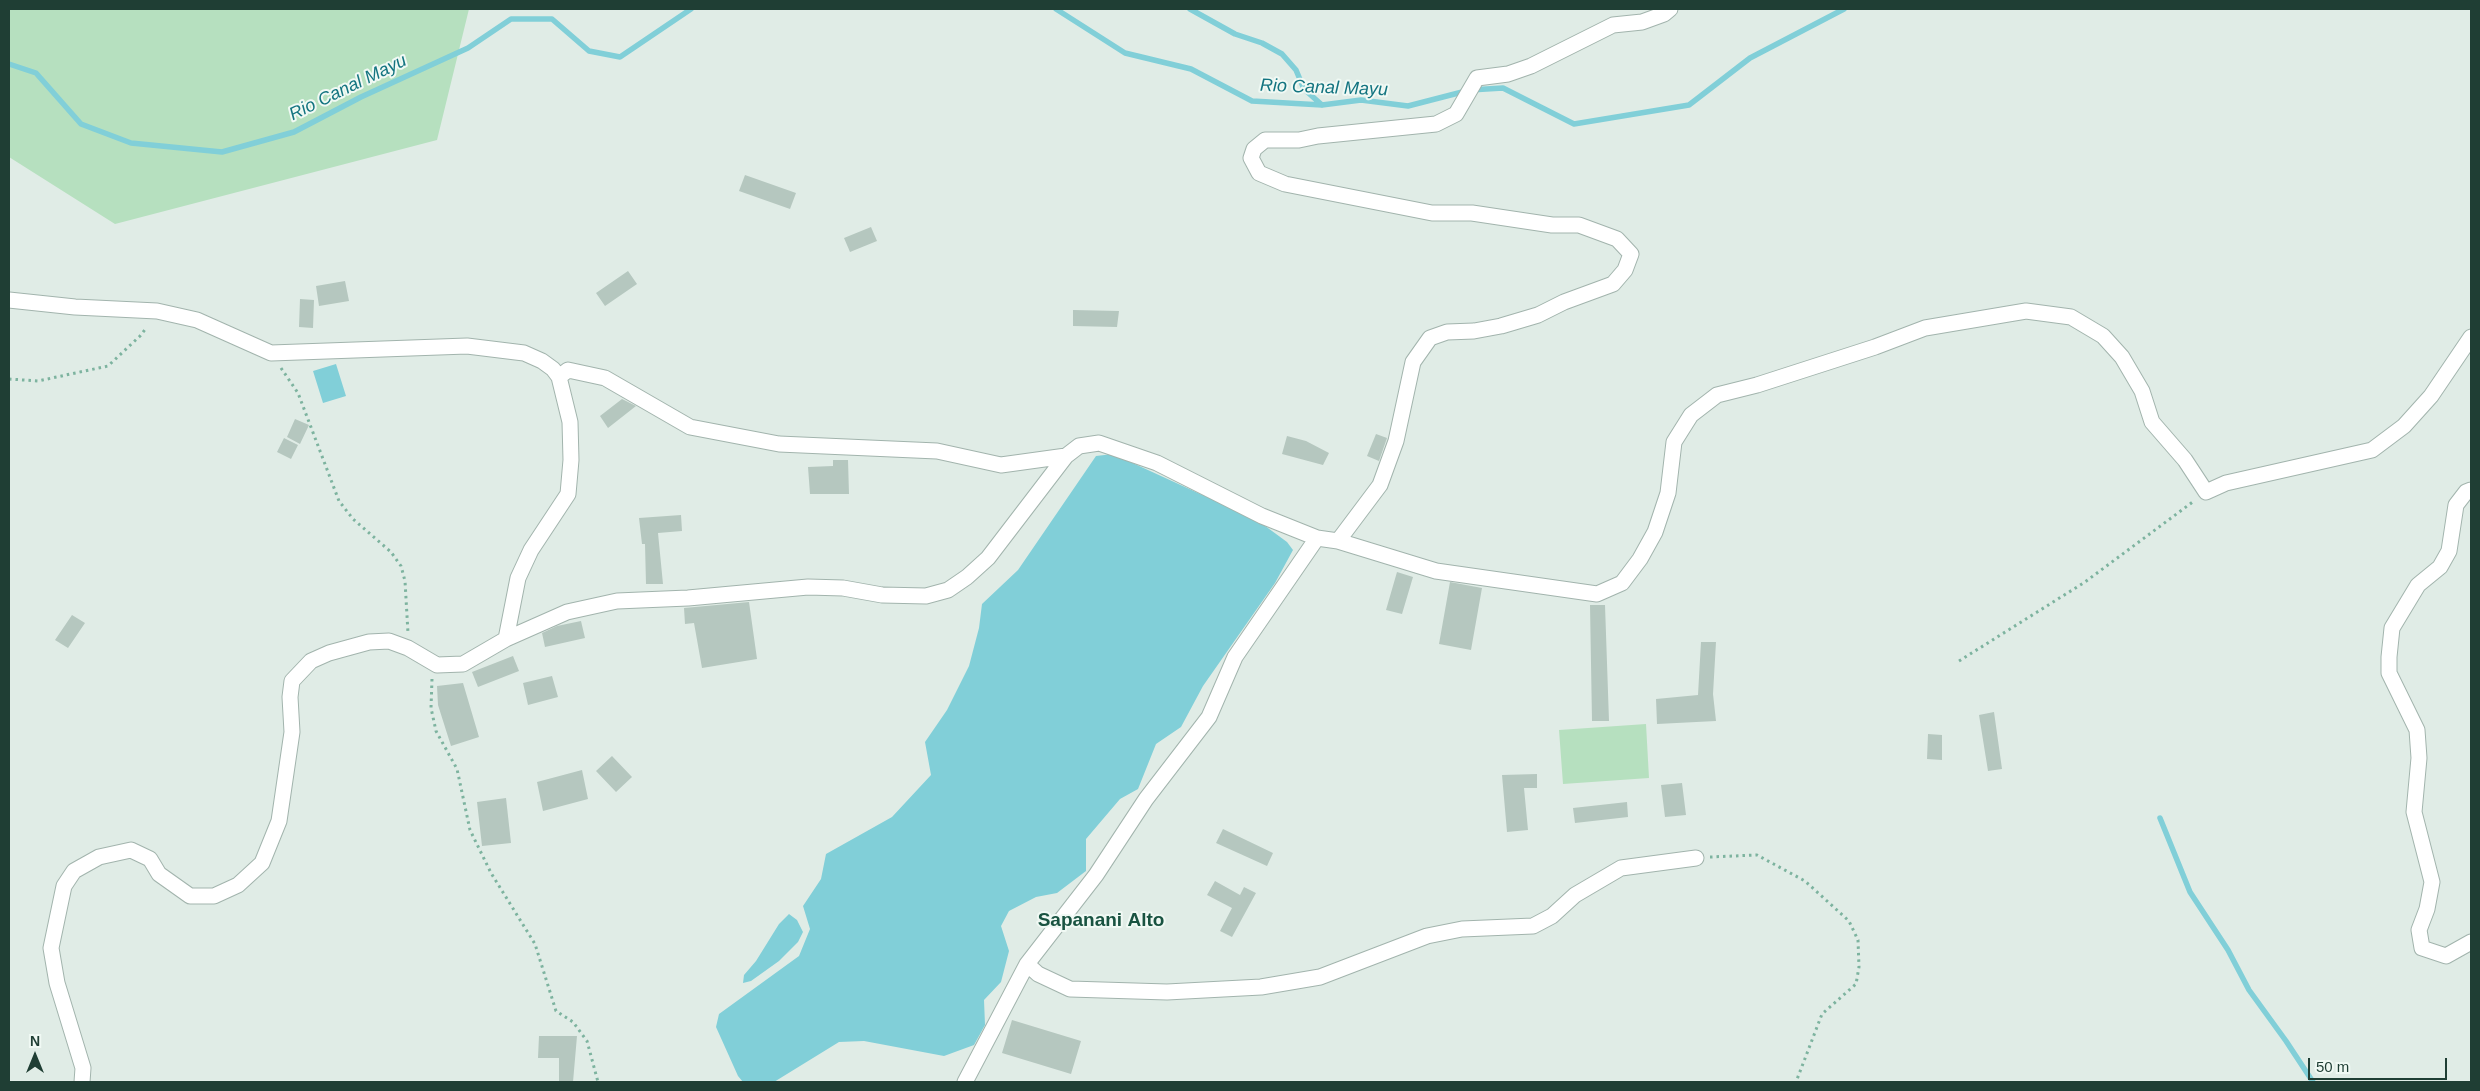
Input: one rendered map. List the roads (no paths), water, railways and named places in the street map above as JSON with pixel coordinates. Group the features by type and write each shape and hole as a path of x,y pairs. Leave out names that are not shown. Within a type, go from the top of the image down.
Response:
{"street":[{"path":"1338,541 1380,485 1396,441 1413,362 1430,338 1447,332 1474,331 1501,326 1538,315 1564,302 1613,284 1624,270 1631,254 1617,239 1579,225 1552,225 1472,213 1432,213 1284,184 1259,173 1251,158 1254,149 1264,140 1299,140 1318,136 1436,124 1456,114 1477,78 1508,74 1531,66 1613,25 1642,22 1664,14 1670,9"},
{"path":"9,300 75,307 157,311 197,320 271,353 467,346 524,353 542,361 553,369 559,377 570,422 571,460 568,494 531,550 518,578 506,639"},
{"path":"82,1082 84,1068 57,983 51,948 64,886 74,871 99,857 131,850 150,859 159,874 190,896 214,896 238,885 262,863 279,821 292,732 290,697 292,681 311,661 353,646 368,642 389,641 408,648 437,665 462,664 506,639 567,612 617,601 688,598 808,587 843,588 882,595 926,596 948,590 967,577 988,558 1066,456 1079,446 1099,443 1157,463 1262,516 1317,538 1338,541 1436,572 1598,594 1622,583 1640,559 1655,532 1668,493 1674,442 1691,415 1716,395 1876,347 1925,328 2026,311 2071,317 2103,336 2122,357 2142,391 2152,422 2185,460 2206,492 2226,483 2372,450 2404,426 2431,396 2471,337"},
{"path":"559,377 568,370 605,378 690,427 779,444 937,451 1001,465 1066,456"},
{"path":"2471,490 2466,492 2456,505 2449,551 2440,568 2418,585 2392,628 2389,657 2389,673 2417,730 2419,758 2414,812 2432,882 2419,930 2422,948 2446,956 2471,942"},
{"path":"965,1082 1027,964 1096,875 1146,798 1209,716 1235,658 1317,538"},
{"path":"1027,964 1038,974 1070,989 1167,992 1261,987 1320,977 1427,936 1462,929 1533,926 1552,916 1575,895 1621,868 1696,858"}],"water":[{"path":"336,364 346,396 323,403 313,371"},
{"path":"1113,454 1257,520 1287,542 1293,550 1275,583 1203,686 1181,727 1156,744 1138,789 1120,799 1086,839 1086,871 1057,893 1036,897 1009,911 1001,926 1009,951 1001,982 984,1000 985,1025 974,1045 944,1056 864,1041 839,1042 774,1082 743,1082 738,1076 716,1027 719,1014 799,956 810,929 803,906 821,879 826,854 892,817 931,775 925,742 947,710 969,666 979,628 982,604 1018,570 1096,456"},
{"path":"789,914 797,920 803,932 798,942 779,961 751,981 743,983 744,975 756,961 779,924"}],"waterway":[{"name":"Rio Canal Mayu","path":"9,64 36,73 81,124 131,143 222,152 294,132 361,97 468,48 511,19 552,19 589,51 620,57 691,9"},
{"name":"Rio Canal Mayu","path":"1056,9 1125,53 1191,69 1252,101 1322,105 1361,100 1408,106 1470,90 1503,88 1574,124 1689,105 1750,58 1844,9"},
{"path":"1190,9 1235,34 1262,43 1282,54 1296,70 1304,89 1322,105"},
{"path":"2160,818 2190,892 2228,950 2249,990 2313,1082"}],"district":[{"name":"Sapanani Alto","path":"1101,921"}]}
